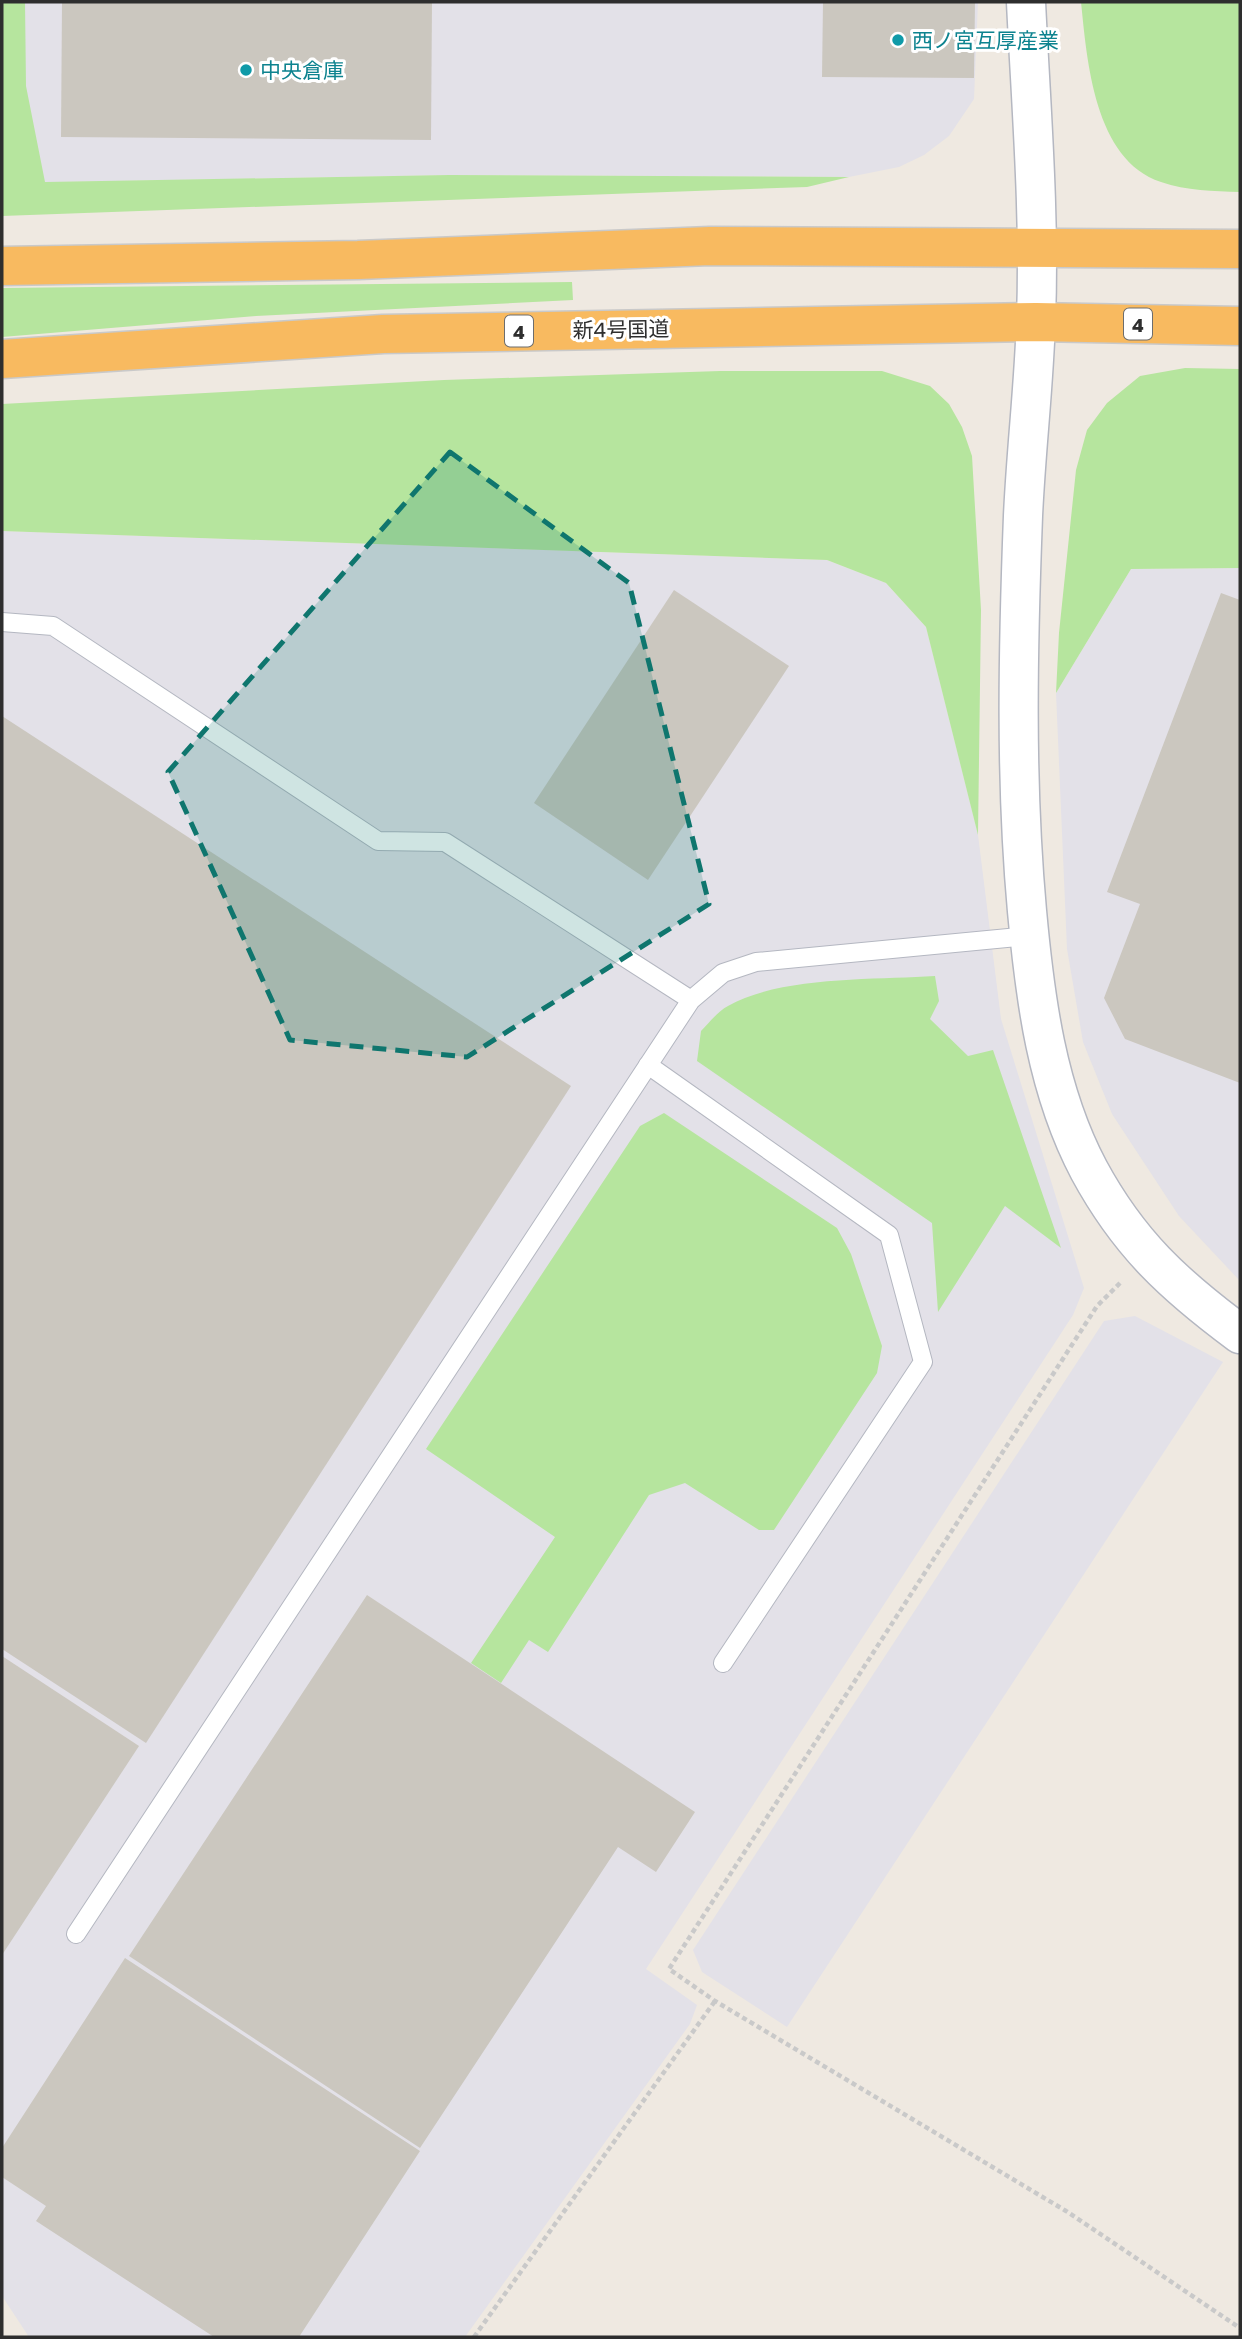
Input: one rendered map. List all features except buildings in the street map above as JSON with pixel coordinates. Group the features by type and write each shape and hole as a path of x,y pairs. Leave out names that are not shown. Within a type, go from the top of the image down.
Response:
{"highway":[{"path":"2,266 358,260 710,246 1240,249"},
{"name":"新4号国道","path":"2,359 383,334 1036,322 1240,326"}],"street":[{"path":"1026,2 1038,246 1036,322 1023,515 1019,824 1038,1012 1056,1085 1088,1168 1123,1225 1182,1292 1240,1334"}],"lane":[{"path":"2,622 52,626 378,841 445,842 691,1000"},
{"path":"76,1934 691,1000 723,973 756,962 1029,936"},
{"path":"648,1065 889,1235 923,1363 723,1662"}],"path":[{"path":"1147,1255 1097,1307 669,1969 715,2001 1066,2211 1240,2328"},
{"path":"474,2337 715,2001"}],"highlighted area":[{"path":"450,452 629,583 709,904 467,1057 290,1040 168,772"}],"shaded area":[{"path":"2,2 978,2 974,99 949,136 924,155 899,167 849,177 449,175 2,183"},
{"path":"2,531 827,560 886,583 926,627 978,835 1001,1019 1084,1288 1073,1315 646,1969 697,2005 690,2024 465,2337 29,2337 2,2296"},
{"path":"1240,568 1240,1281 1179,1216 1112,1114 1083,1042 1067,949 1056,693 1131,569"},
{"path":"1135,1316 1223,1362 787,2027 702,1972 693,1950 1104,1321"}],"green space":[{"path":"2,2 25,2 26,86 45,182 449,175 849,177 807,187 2,216"},
{"path":"1081,2 1240,2 1240,192 1190,189 1161,182 1139,170 1121,153 1098,106 1091,79"},
{"path":"572,282 573,300 256,316 2,337 2,288"},
{"path":"1185,368 1240,369 1240,568 1131,569 1056,693 1059,633 1076,470 1087,430 1107,403 1140,376"},
{"path":"720,371 882,371 930,386 949,404 962,427 972,456 981,610 978,835 926,627 886,583 827,560 2,531 2,404 444,380"},
{"path":"935,976 939,1001 930,1019 968,1056 993,1050 1061,1248 1005,1206 938,1312 932,1223 697,1061 701,1031 724,1008 749,996 774,989 828,981"},
{"path":"664,1113 837,1228 851,1254 882,1346 877,1373 774,1530 759,1530 685,1483 649,1495 548,1652 529,1640 501,1683 471,1663 555,1537 426,1449 640,1126"}],"place":[{"name":"西ノ宮互厚産業","path":"898,40"},
{"name":"中央倉庫","path":"246,70"}]}
